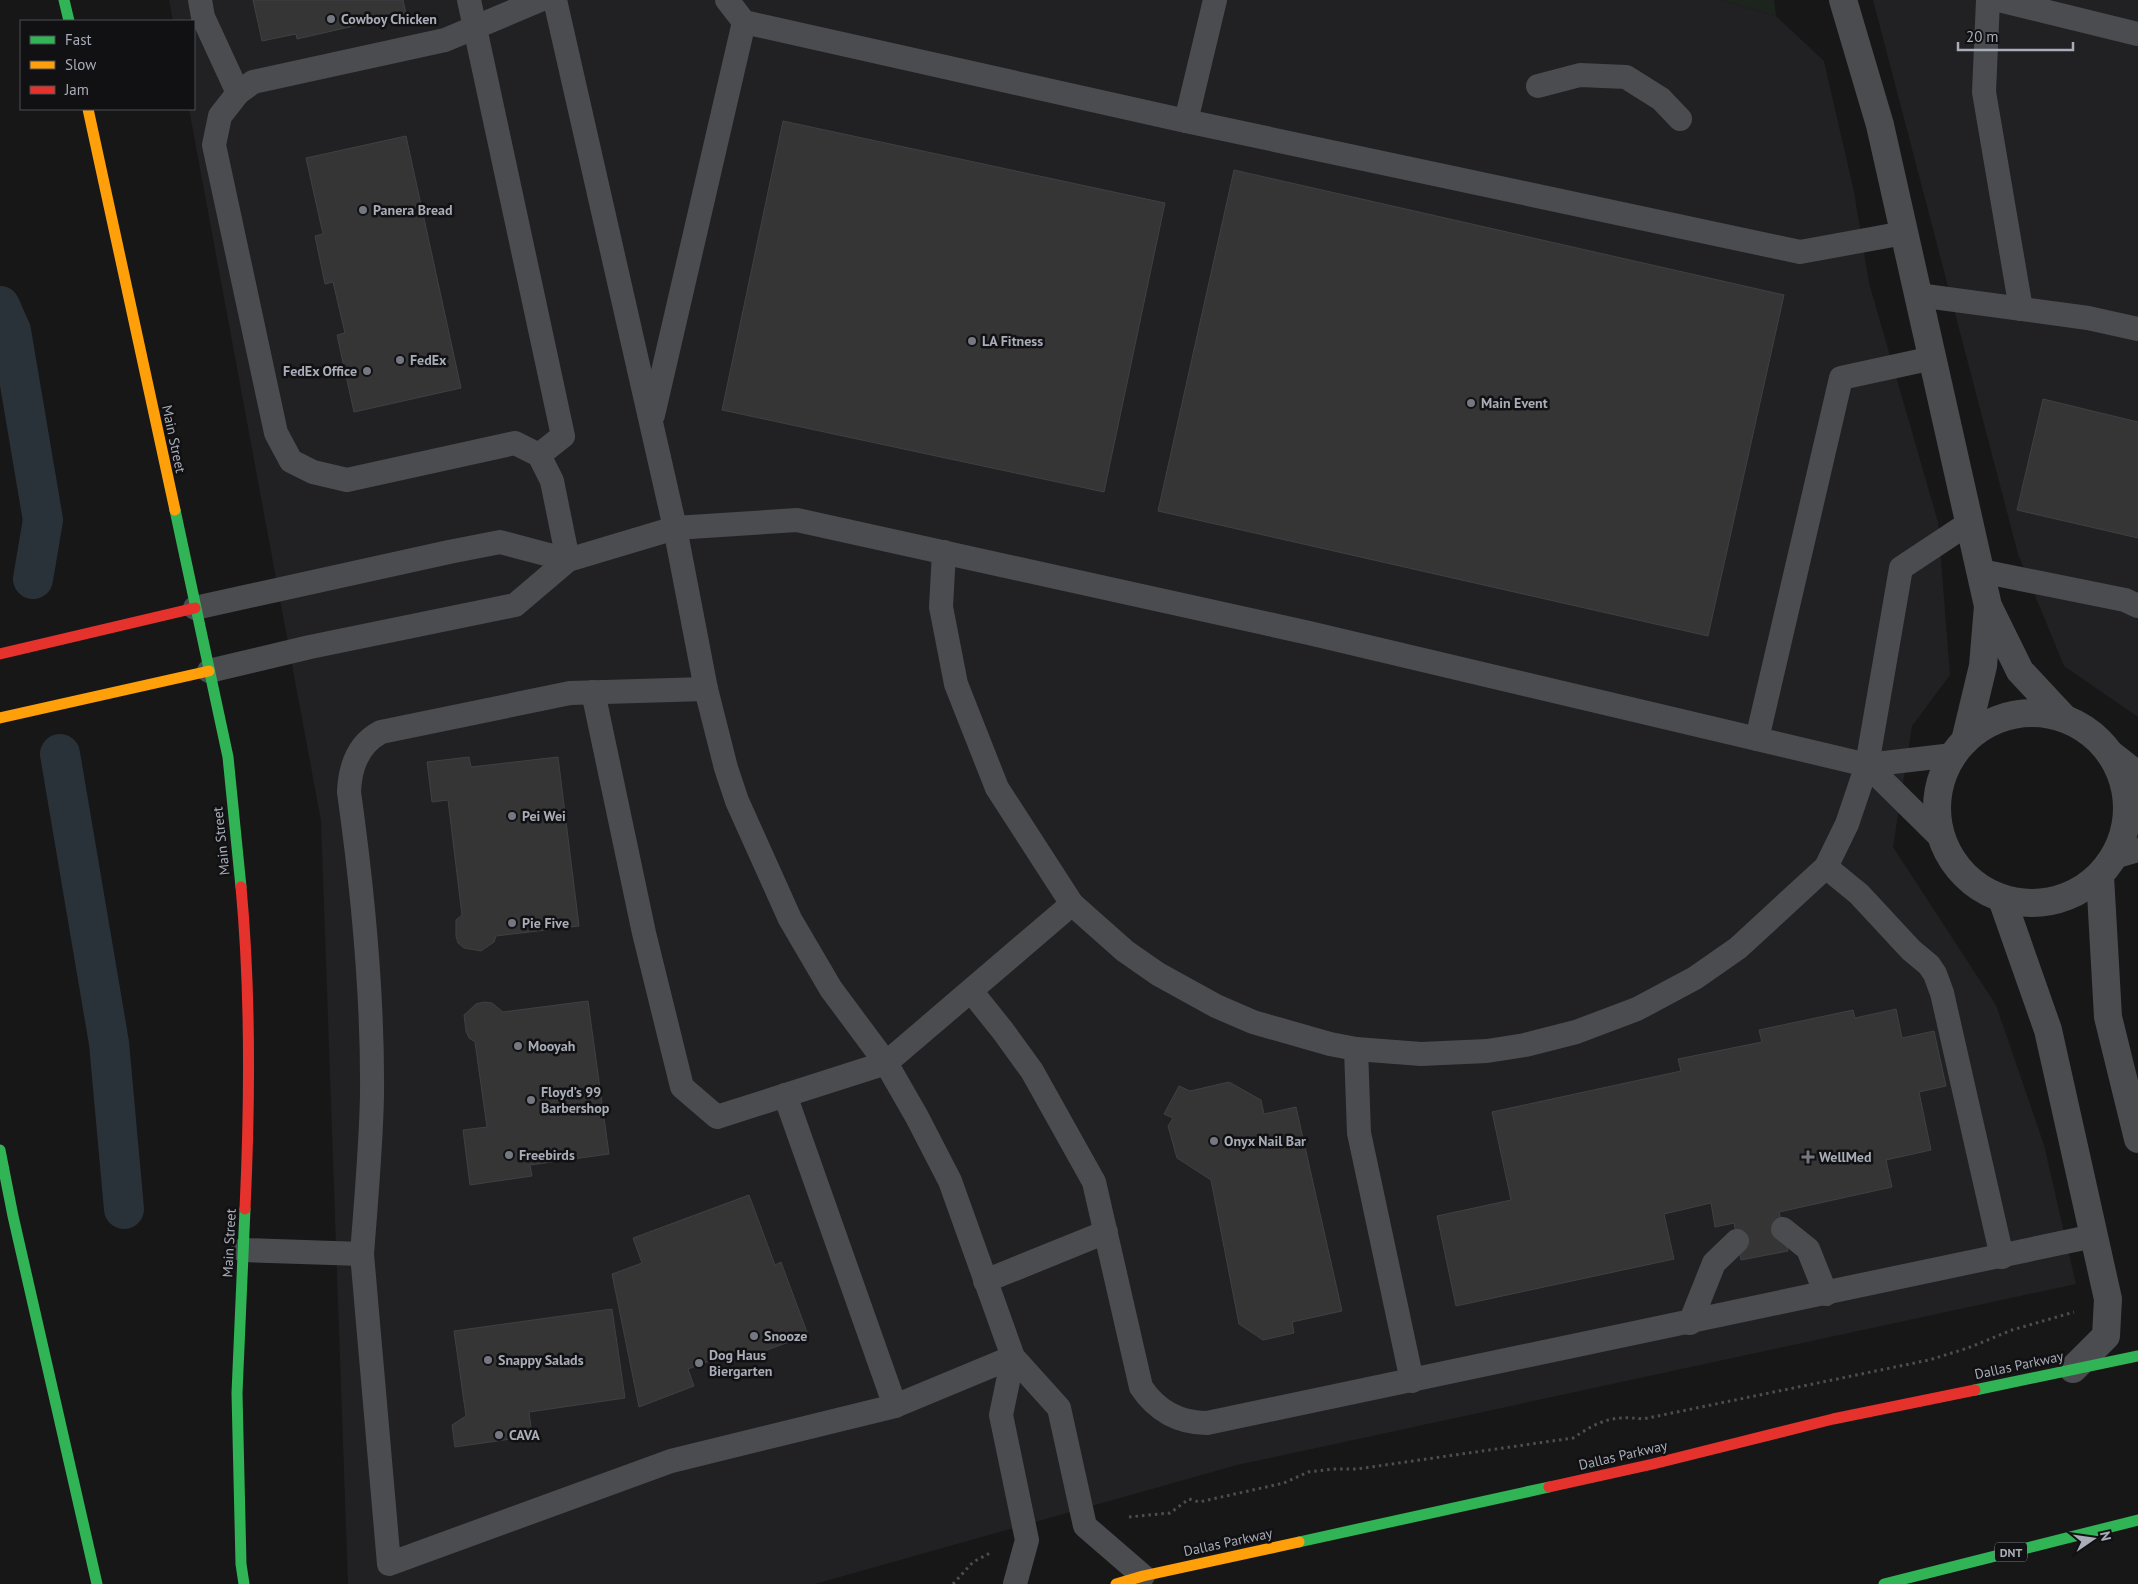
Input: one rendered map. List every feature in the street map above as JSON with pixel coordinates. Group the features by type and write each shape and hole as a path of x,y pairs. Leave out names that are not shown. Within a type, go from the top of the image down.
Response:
{"main road":[{"path":"64,0 69,20"},
{"name":"Main Street","path":"88,110 228,757 245,933 249,1118 237,1393 241,1564 244,1584"},
{"path":"0,654 195,608"},
{"path":"0,718 209,671"},
{"path":"0,1150 13,1216 97,1584"},
{"name":"Dallas Parkway","path":"1116,1584 1143,1576 1653,1464 1833,1419 2138,1356"},
{"name":"DNT","path":"1884,1584 2138,1520"}],"street":[{"path":"1843,0 1880,125 1988,606 2020,671 2064,718"},
{"path":"1988,606 1983,666 1959,748 1942,778 1939,790 1937,815 1942,839 1948,853 1965,876 1976,885 2002,899 2028,904 2054,902 2079,892 2117,861"},
{"path":"1959,748 1995,720 2013,715 2039,713 2064,718 2087,730 2106,748 2124,783 2128,808 2117,861 2108,1017 2137,1129"},
{"path":"2002,899 2048,1030 2108,1300 2106,1336 2073,1369"}],"lane":[{"path":"200,0 203,17 238,93"},
{"path":"469,0 563,436 539,455"},
{"path":"540,0 445,40 253,82 238,93 220,116 214,145 276,433 291,461 313,472 347,480 515,443 539,455 552,481 568,560"},
{"path":"555,0 675,528 706,689 726,768 738,801 790,919 831,989 886,1063 917,1117 950,1181 1012,1357 1059,1408 1085,1526 1143,1576"},
{"path":"727,0 744,22 1186,121 1800,252 1904,233"},
{"path":"1186,121 1215,0"},
{"path":"1988,0 1984,92 2022,309"},
{"path":"1999,0 2138,34"},
{"path":"651,422 744,22"},
{"path":"1538,86 1580,74 1626,77 1661,99 1680,119"},
{"path":"1918,295 2088,318 2138,329"},
{"path":"1757,739 1841,378 1933,358"},
{"path":"209,671 320,645 515,605 568,560 675,528 797,520 1309,633 1867,765 1959,748"},
{"path":"944,552 941,607 956,684 997,788 1072,904 1125,951 1158,974 1202,999 1253,1022 1291,1035 1356,1049 1421,1054 1487,1051 1551,1039 1614,1019 1661,997 1717,964 1758,931 1804,885 1826,867 1848,824 1867,765 1901,568 1969,523"},
{"path":"195,608 500,542 568,560"},
{"path":"1980,572 2125,600 2138,606"},
{"path":"706,689 570,693 381,732 368,740 354,761 350,776 349,792 366,929 372,1094 371,1147 362,1254 389,1564 671,1461 895,1406 1012,1357"},
{"path":"593,692 644,933 682,1087 717,1117 886,1063 1072,904"},
{"path":"2106,748 2138,772"},
{"path":"1867,765 1942,839"},
{"path":"1826,867 1859,894 1911,950 1929,964 1935,974 1942,993 2002,1257"},
{"path":"970,991 1003,1031 1032,1072 1094,1182 1139,1382 1146,1395 1168,1414 1187,1421 1207,1423 1412,1382 2094,1236"},
{"path":"1356,1049 1359,1132 1412,1382"},
{"path":"785,1095 895,1406"},
{"path":"1783,1229 1808,1249 1826,1294"},
{"path":"985,1280 1106,1232"},
{"path":"1690,1323 1714,1263 1738,1241"},
{"path":"243,1250 362,1254"},
{"path":"1012,1357 1001,1415 1027,1540 1015,1584"}],"path":[{"path":"1129,1517 1170,1513 1189,1498 1199,1502 1274,1485 1308,1472 1333,1469 1357,1470 1573,1438 1599,1422 1610,1418 1626,1417 1643,1420 1929,1360 1968,1348 2012,1330 2075,1312"},
{"path":"953,1584 973,1562 995,1551"}],"shaded area":[{"path":"169,0 1721,0 1776,16 1824,61 1854,192 1869,283 1938,522 1950,675 1912,726 1893,847 1996,1005 2044,1145 2076,1284 1237,1465 815,1584 348,1584 321,821 189,110 195,110 195,20 173,20"},
{"path":"1721,0 1774,0 1776,16"},
{"path":"1873,0 2138,0 2138,717 2064,666 2018,554"}],"building":[{"path":"253,0 403,0 406,14 297,39 296,34 262,41"},
{"path":"783,121 1165,203 1104,492 722,410"},
{"path":"406,136 461,388 354,412 337,335 345,333 333,282 325,284 315,236 323,234 306,158"},
{"name":"Main Event","path":"1234,170 1784,295 1708,636 1158,511"},
{"path":"2043,399 2138,422 2138,538 2017,510"},
{"path":"469,757 471,767 558,757 579,926 496,936 494,942 481,951 464,948 458,943 456,920 462,915 448,800 432,802 427,762"},
{"path":"588,1001 609,1154 530,1165 532,1176 470,1185 463,1130 487,1127 475,1042 469,1038 466,1031 464,1015 476,1004 484,1002 492,1003 503,1012"},
{"path":"1896,1009 1902,1038 1934,1031 1946,1086 1919,1092 1931,1150 1886,1160 1892,1187 1779,1212 1788,1251 1741,1260 1734,1223 1715,1227 1711,1203 1664,1214 1674,1259 1456,1306 1437,1216 1511,1200 1492,1112 1681,1071 1678,1059 1762,1042 1759,1030 1853,1010 1855,1018"},
{"path":"1229,1082 1261,1100 1264,1114 1296,1107 1342,1311 1292,1322 1294,1333 1263,1340 1239,1324 1211,1180 1177,1158 1168,1126 1173,1118 1164,1114 1179,1086 1190,1091"},
{"path":"749,1195 775,1265 781,1262 808,1335 726,1365 722,1356 688,1369 694,1386 639,1407 612,1274 642,1263 633,1238"},
{"path":"612,1309 625,1398 529,1412 532,1436 455,1447 452,1425 466,1416 454,1331"}],"waterway":[{"path":"0,306 11,331 43,520 33,579"},
{"path":"60,754 109,1043 124,1209"}],"traffic: fast":[{"path":"64,0 69,20"},
{"path":"175,510 228,757 241,887"},
{"path":"0,1150 13,1216 97,1584"},
{"path":"244,1584 241,1564 237,1393 245,1209"},
{"path":"1975,1390 2138,1356"},
{"path":"1299,1542 1549,1487"},
{"path":"1884,1584 2138,1520"}],"traffic: slow":[{"path":"88,110 175,510"},
{"path":"0,718 209,671"},
{"path":"1116,1584 1143,1576 1299,1542"}],"traffic: jam":[{"path":"0,654 195,608"},
{"path":"241,887 247,967 249,1048 245,1209"},
{"path":"1549,1487 1653,1464 1833,1419 1975,1390"}],"place":[{"name":"Cowboy Chicken","path":"331,19"},
{"name":"Panera Bread","path":"363,210"},
{"name":"LA Fitness","path":"972,341"},
{"name":"FedEx","path":"400,360"},
{"name":"FedEx Office","path":"367,371"},
{"name":"Main Event","path":"1471,403"},
{"name":"Pei Wei","path":"512,816"},
{"name":"Pie Five","path":"512,923"},
{"name":"Mooyah","path":"518,1046"},
{"name":"Floyd’s 99 Barbershop","path":"531,1100"},
{"name":"Onyx Nail Bar","path":"1214,1141"},
{"name":"Freebirds","path":"509,1155"},
{"name":"WellMed","path":"1808,1157"},
{"name":"Snooze","path":"754,1336"},
{"name":"Snappy Salads","path":"488,1360"},
{"name":"Dog Haus Biergarten","path":"699,1363"},
{"name":"CAVA","path":"499,1435"}]}
